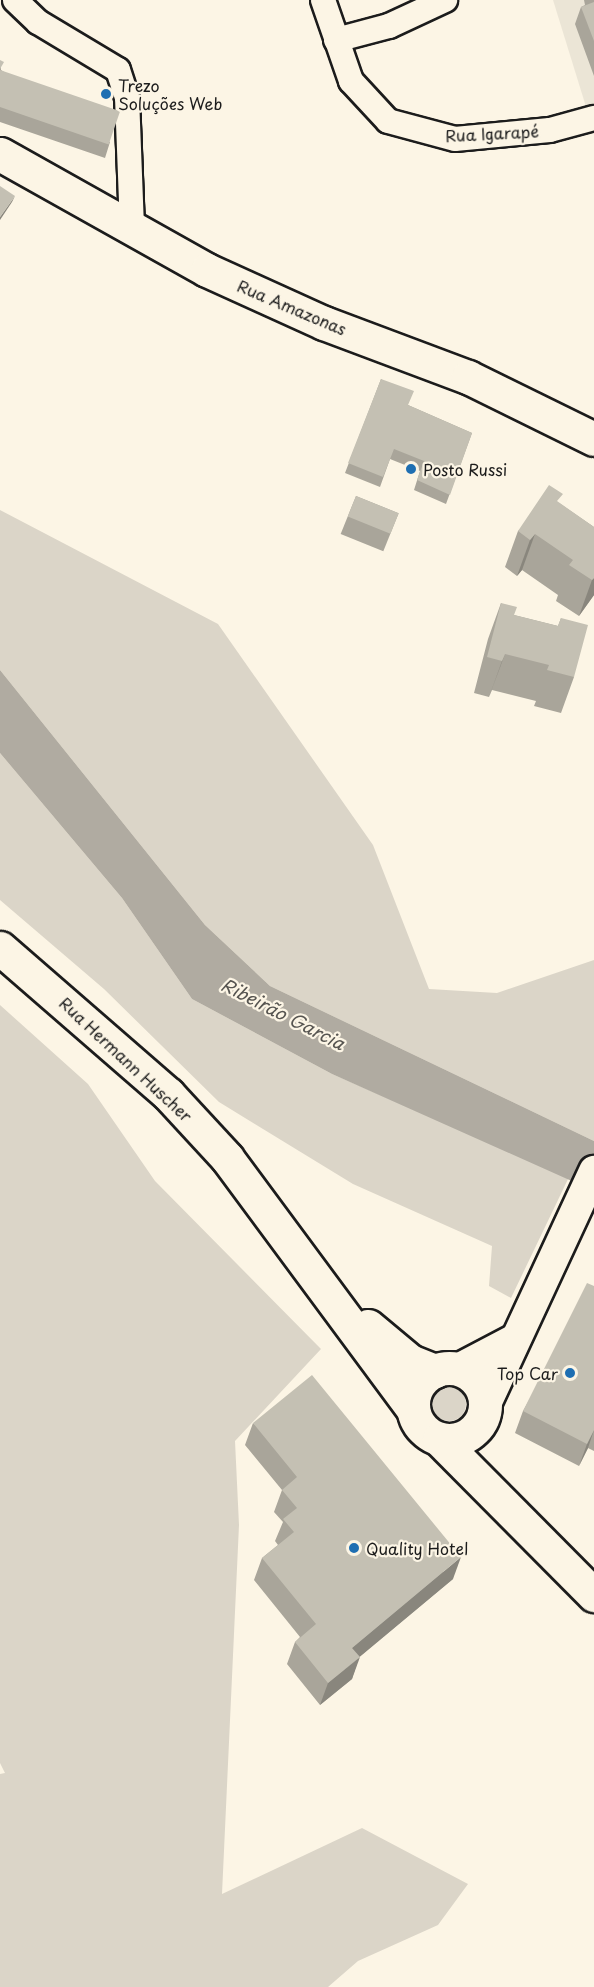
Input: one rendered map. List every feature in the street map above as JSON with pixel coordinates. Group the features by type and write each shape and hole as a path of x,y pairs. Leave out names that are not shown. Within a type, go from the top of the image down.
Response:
{"main road":[{"name":"Rua Amazonas","path":"0,154 256,293 468,377 594,439"},
{"name":"Rua Hermann Huscher","path":"0,948 168,1094 309,1263 386,1343 447,1370"},
{"name":"Rua Hermann Huscher","path":"309,1263 413,1409"},
{"path":"510,1515 483,1447 484,1411 472,1376 447,1370 418,1386 413,1409 427,1433 439,1439 510,1515 594,1595"},
{"path":"439,1439 470,1435 484,1411"}],"street":[{"path":"15,0 38,22 118,70 127,98 132,225"},
{"name":"Rua Igarapé","path":"323,0 351,81 368,104 388,121 420,134 455,139 504,136 594,118"},
{"path":"336,40 389,26 445,0"},
{"path":"484,1411 515,1339 594,1171"},
{"path":"447,1370 515,1339"}],"shaded area":[{"path":"553,0 594,0 594,108 587,110"},
{"path":"0,510 218,624 373,845 429,989 497,993 594,960 594,1141 270,986 205,925 0,670"},
{"path":"0,753 122,898 192,999 332,1074 569,1177 511,1298 489,1286 492,1246 353,1184 219,1102 104,989 0,900"},
{"path":"0,1005 88,1084 155,1181 321,1349 235,1441 239,1525 222,1894 362,1828 468,1884 438,1925 358,1961 328,1987 0,1987 0,1774 5,1773 0,1763"},
{"path":"449,1387 461,1392 466,1404 461,1416 449,1421 437,1416 432,1404 437,1392"}],"water":[{"name":"Ribeirão Garcia","path":"0,670 205,925 270,986 594,1141 594,1191 332,1074 192,999 122,898 0,753"}],"building":[{"path":"594,2 594,41 581,7"},
{"path":"0,70 120,111 109,144 0,107"},
{"path":"0,186 15,196 0,217"},
{"path":"381,379 414,391 408,405 472,433 450,495 417,480 424,461 394,449 383,477 348,463"},
{"path":"549,485 563,494 557,501 594,527 594,578 592,580 569,565 573,560 535,534 530,540 518,531"},
{"path":"356,496 399,513 390,534 348,516"},
{"path":"501,603 517,607 514,615 558,626 561,618 588,625 574,677 547,670 549,665 505,654 502,661 487,657"},
{"name":"Top Car","path":"587,1283 594,1286 594,1430 587,1444 523,1411"},
{"name":"Quality Hotel","path":"312,1375 461,1557 352,1648 360,1657 328,1683 295,1642 316,1624 262,1558 294,1532 283,1519 297,1508 282,1490 297,1477 253,1423"}],"place":[{"name":"Trezo Soluções Web","path":"106,94"},
{"name":"Posto Russi","path":"411,469"},
{"name":"Top Car","path":"570,1373"},
{"name":"Quality Hotel","path":"354,1548"}]}
